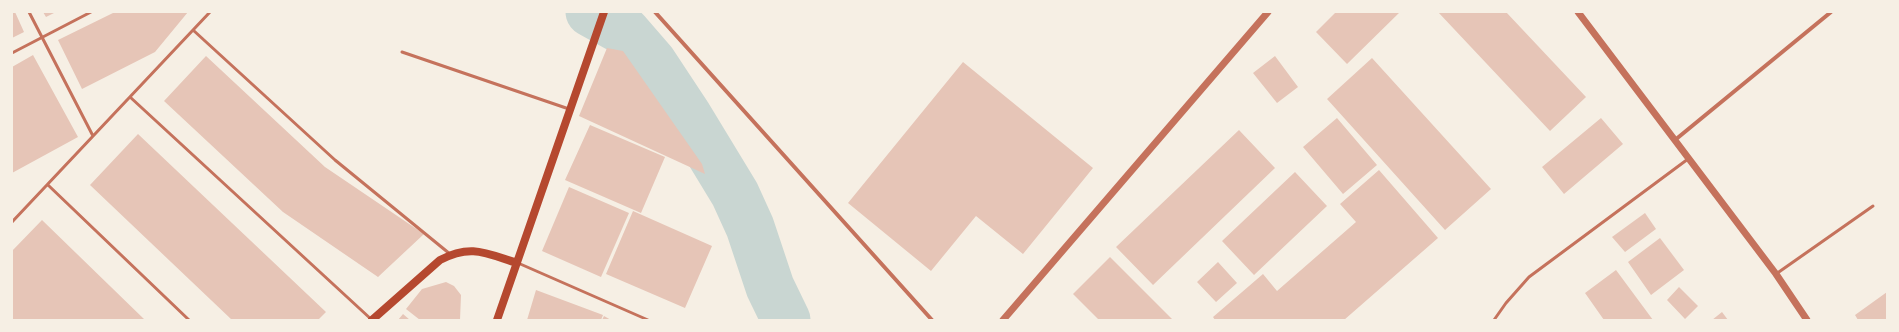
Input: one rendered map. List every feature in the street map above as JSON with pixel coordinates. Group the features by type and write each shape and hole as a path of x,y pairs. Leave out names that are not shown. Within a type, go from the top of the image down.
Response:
{"main road":[{"path":"497,320 569,109 604,12"},
{"path":"372,320 440,260 450,254 466,250 484,253 517,262"}],"street":[{"path":"655,12 932,320"},
{"path":"1003,320 1268,12"},
{"path":"1578,12 1776,274 1807,320"},
{"path":"1675,140 1828,12"}],"lane":[{"path":"29,12 93,136"},
{"path":"12,53 91,12"},
{"path":"12,222 210,12"},
{"path":"193,30 335,160 450,254"},
{"path":"402,52 569,109"},
{"path":"130,97 372,320"},
{"path":"1494,320 1506,303 1529,277 1688,159"},
{"path":"48,184 189,320"},
{"path":"1776,274 1874,206"},
{"path":"517,262 648,320"}],"building":[{"path":"12,12 15,12 24,32 12,38"},
{"path":"43,12 56,12 46,17"},
{"path":"115,12 188,12 155,52 82,89 58,40"},
{"path":"1336,12 1400,12 1347,64 1316,32"},
{"path":"1438,12 1506,12 1586,97 1550,131"},
{"path":"607,48 623,51 702,164 705,174 579,116"},
{"path":"33,55 78,137 12,173 12,67"},
{"path":"206,56 325,167 424,234 378,277 283,212 164,101"},
{"path":"1275,56 1298,87 1277,103 1253,73"},
{"path":"1372,58 1491,189 1445,230 1327,99"},
{"path":"963,62 1093,168 1023,254 976,216 931,271 848,203"},
{"path":"1337,118 1377,165 1343,194 1303,147"},
{"path":"1601,118 1623,144 1564,194 1542,167"},
{"path":"590,125 665,157 641,213 565,180"},
{"path":"1239,130 1275,168 1153,285 1116,247"},
{"path":"138,134 326,312 318,320 232,320 90,185"},
{"path":"1379,170 1438,238 1344,320 1215,320 1213,317 1263,274 1277,291 1356,222 1340,204"},
{"path":"1295,172 1327,206 1254,275 1222,241"},
{"path":"569,187 629,213 601,277 542,251"},
{"path":"633,211 712,246 685,308 606,274"},
{"path":"1645,213 1656,229 1625,252 1612,237"},
{"path":"42,220 145,320 12,320 12,251"},
{"path":"1660,238 1684,270 1651,295 1628,262"},
{"path":"1110,257 1173,320 1099,320 1073,294"},
{"path":"1218,262 1237,283 1216,302 1197,282"},
{"path":"1616,270 1653,320 1604,320 1585,293"},
{"path":"446,282 454,286 461,295 460,320 420,320 406,309 422,289"},
{"path":"1679,287 1698,306 1685,319 1667,300"},
{"path":"536,290 603,315 601,320 527,320"},
{"path":"1887,292 1887,320 1858,320 1855,315"},
{"path":"1722,312 1728,320 1712,320"},
{"path":"403,314 410,320 398,320"},
{"path":"604,316 611,320 602,320"}],"waterway":[{"path":"590,12 626,32 652,62 687,115 735,194 750,227 770,287 786,320"}]}
